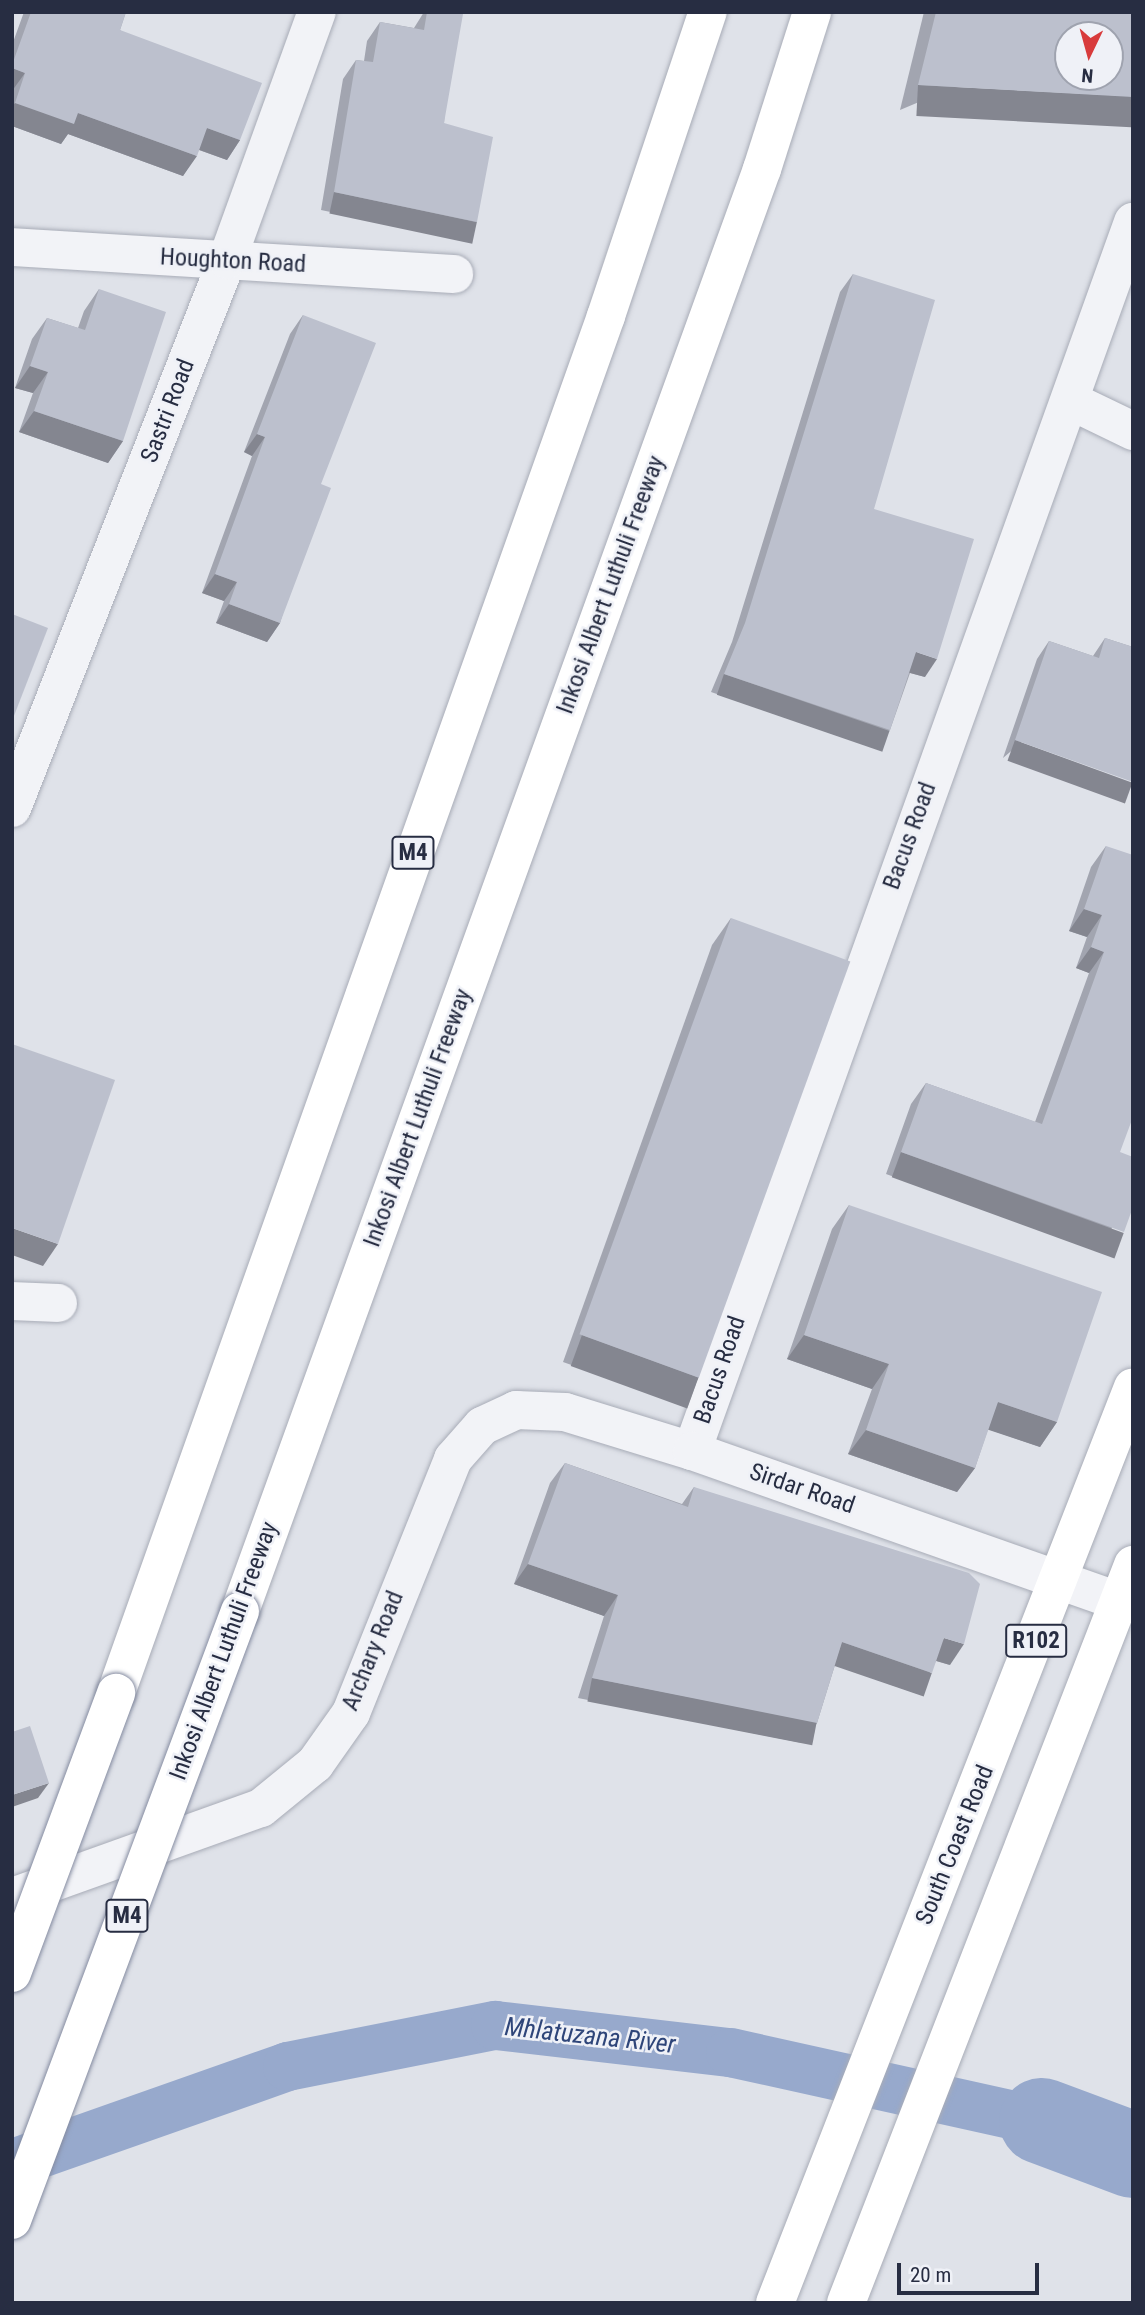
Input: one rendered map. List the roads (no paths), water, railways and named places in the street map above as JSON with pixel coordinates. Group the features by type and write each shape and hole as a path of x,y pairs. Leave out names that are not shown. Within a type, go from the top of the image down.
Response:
{"highway":[{"name":"M4","path":"12,1973 116,1693 606,316 708,12"},
{"name":"Inkosi Albert Luthuli Freeway","path":"12,2220 240,1611 762,169 812,12"},
{"name":"South Coast Road","path":"775,2303 1133,1387"},
{"name":"R102","path":"846,2303 1133,1565"}],"street":[{"name":"Sastri Road","path":"12,808 227,261 317,12"},
{"name":"Bacus Road","path":"692,1451 888,894 1073,402 1133,222"},
{"name":"Houghton Road","path":"12,247 454,274"},
{"path":"1073,402 1133,431"},
{"path":"12,1301 58,1303"},
{"name":"Sirdar Road","path":"482,1426 516,1410 565,1412 692,1451 1119,1601"},
{"name":"Archary Road","path":"12,1898 261,1808 315,1763 351,1713 453,1459 482,1426"}],"waterway":[{"name":"Mhlatuzana River","path":"12,2163 287,2066 495,2025 730,2052 1042,2121"},
{"name":"Mhlatuzana River","path":"1042,2121 1133,2155"}]}
